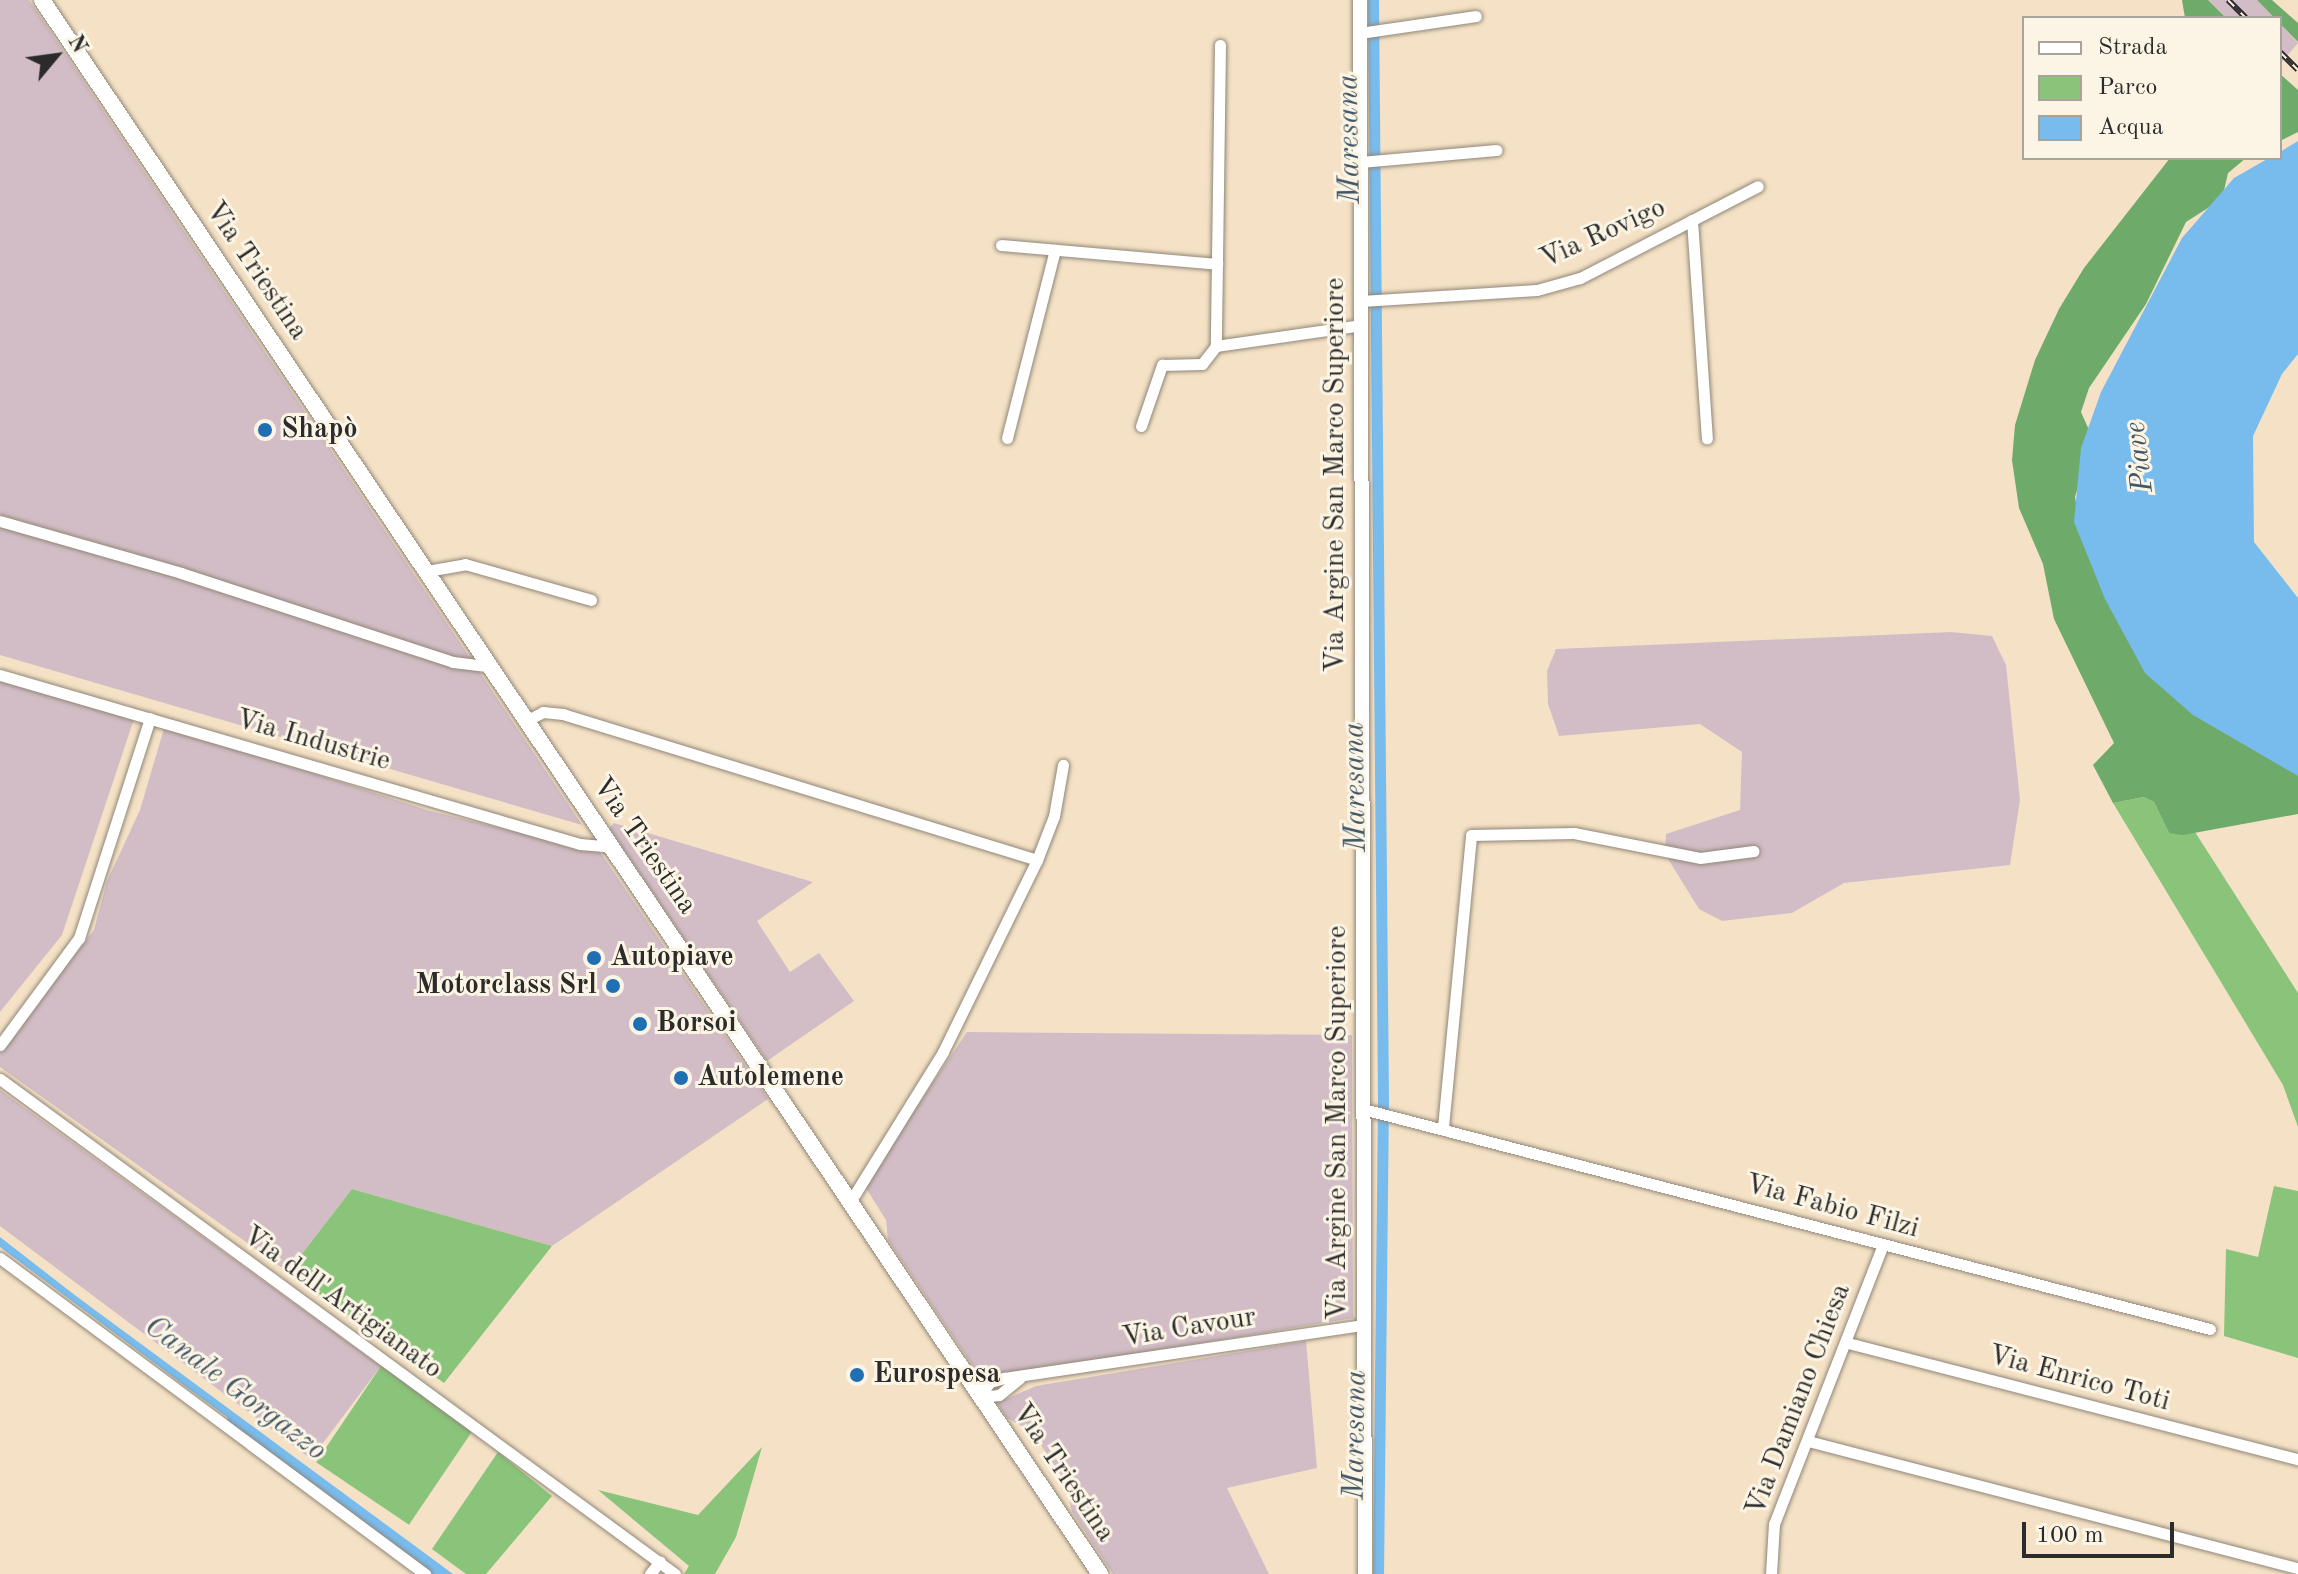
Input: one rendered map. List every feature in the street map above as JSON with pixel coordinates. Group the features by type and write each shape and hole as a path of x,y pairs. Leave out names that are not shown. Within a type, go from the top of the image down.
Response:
{"main road":[{"name":"Via Triestina","path":"42,0 1100,1574"}],"street":[{"name":"Via Argine San Marco Superiore","path":"1360,0 1367,1110 1365,1574"},
{"path":"1362,33 1476,16"},
{"path":"1141,426 1162,365 1202,364 1216,346 1220,45"},
{"path":"1362,162 1496,150"},
{"name":"Via Rovigo","path":"1364,301 1537,290 1590,273 1758,186"},
{"name":"Via Rovigo","path":"1692,220 1707,438"},
{"path":"1001,245 1217,264"},
{"path":"1007,438 1055,250"},
{"path":"1216,346 1361,325"},
{"path":"0,521 181,573 453,662 491,667"},
{"path":"427,571 465,564 591,600"},
{"name":"Via Industrie","path":"0,675 580,844 613,847"},
{"name":"Via Triestina","path":"526,721 543,712 588,720 1037,860"},
{"path":"0,1045 79,938 150,718"},
{"path":"850,1202 943,1052 1037,860 1063,786 1063,765"},
{"path":"1443,1127 1471,835 1574,833 1700,858 1754,851"},
{"name":"Via dell'Artigianato","path":"0,1079 675,1574"},
{"name":"Via Fabio Filzi","path":"1367,1110 1443,1127 2210,1329"},
{"name":"Via Damiano Chiesa","path":"1771,1574 1774,1524 1848,1343 1883,1245"},
{"path":"0,1258 425,1574"},
{"name":"Via Cavour","path":"979,1397 999,1395 1020,1378 1365,1325"},
{"name":"Via Enrico Toti","path":"1848,1343 2298,1459"},
{"path":"1808,1441 2297,1568"},
{"path":"650,1574 660,1561"}],"shaded area":[{"path":"0,0 29,0 582,825 0,655"},
{"path":"2208,0 2257,0 2273,16 2224,16"},
{"path":"2282,25 2298,43 2282,62"},
{"path":"1951,632 1992,636 2006,665 2020,800 2010,865 1844,883 1792,913 1722,921 1699,909 1665,854 1666,834 1740,810 1742,752 1700,724 1559,736 1548,704 1547,671 1556,649"},
{"path":"0,677 135,716 62,935 0,1012"},
{"path":"165,725 430,811 600,852 768,1099 552,1246 352,1189 288,1272 0,1067 0,1049 94,930 107,881 140,810"},
{"path":"614,823 813,882 757,921 790,972 819,953 854,1001 767,1061 609,828"},
{"path":"967,1032 1352,1035 1353,1318 1033,1371 989,1390 888,1240 886,1220 864,1185"},
{"path":"0,1090 381,1366 311,1459 0,1226"},
{"path":"1306,1341 1317,1468 1227,1488 1269,1574 1113,1574 1072,1512 1066,1485 1033,1432 1007,1418 997,1403 1036,1386"}],"green space":[{"path":"2182,0 2208,0 2224,16 2185,16"},
{"path":"2257,0 2272,0 2298,23 2298,42 2282,26 2282,16 2273,16"},
{"path":"2282,76 2298,90 2298,132 2282,140"},
{"path":"2168,160 2244,160 2228,173 2222,199 2186,222 2146,304 2089,388 2081,412 2089,430 2088,451 2075,497 2080,525 2298,763 2298,814 2183,835 2169,833 2154,802 2144,797 2113,803 2093,765 2114,743 2054,619 2043,564 2019,508 2012,460 2015,425 2035,360 2059,309 2084,268"},
{"path":"2144,797 2154,802 2169,833 2195,832 2298,993 2298,1127 2283,1085 2113,803"},
{"path":"2274,1186 2298,1191 2298,1358 2224,1336 2226,1249 2258,1257"},
{"path":"352,1189 552,1246 444,1383 288,1272"},
{"path":"381,1366 474,1429 409,1525 316,1462"},
{"path":"762,1447 736,1537 715,1574 684,1574 689,1566 598,1490 698,1515"},
{"path":"498,1452 552,1496 486,1574 466,1574 432,1549"}],"water":[{"name":"Piave","path":"2298,141 2298,354 2282,374 2253,436 2254,542 2298,598 2298,776 2193,715 2145,673 2105,599 2074,522 2081,448 2101,392 2182,238 2234,178 2266,160 2282,160 2282,151"},
{"path":"0,1237 453,1574 440,1574 185,1386 0,1247"}],"waterway":[{"name":"Maresana","path":"1373,0 1383,1099 1378,1574"},
{"name":"Canale Gorgazzo","path":"232,1420 440,1574"}],"railway":[{"path":"2228,0 2244,16"},
{"path":"2282,54 2298,70"}],"place":[{"name":"Shapò","path":"265,430"},
{"name":"Autopiave","path":"594,958"},
{"name":"Motorclass Srl","path":"613,986"},
{"name":"Borsoi","path":"640,1024"},
{"name":"Autolemene","path":"681,1078"},
{"name":"Eurospesa","path":"857,1375"}]}
